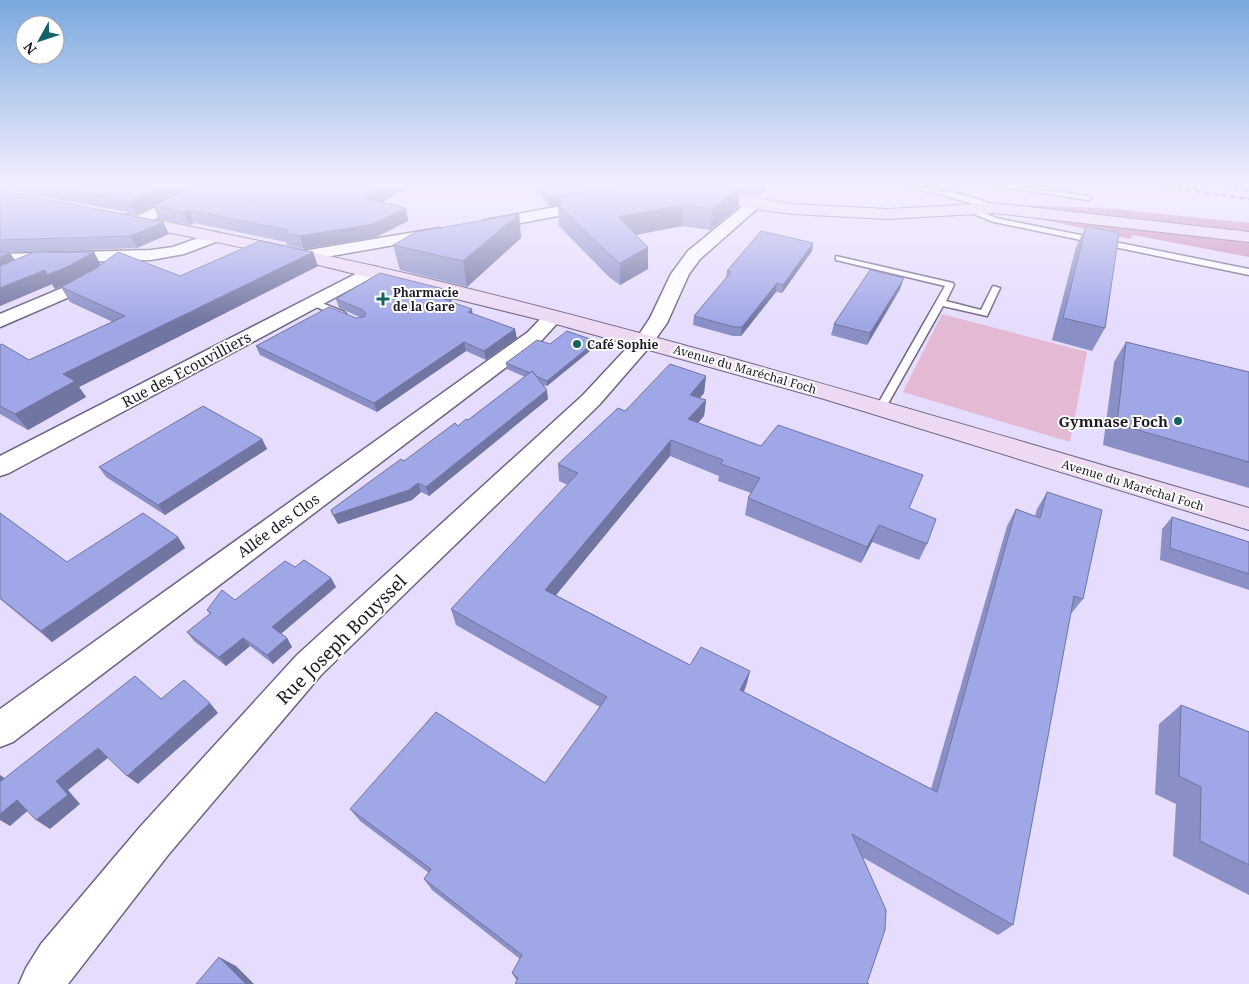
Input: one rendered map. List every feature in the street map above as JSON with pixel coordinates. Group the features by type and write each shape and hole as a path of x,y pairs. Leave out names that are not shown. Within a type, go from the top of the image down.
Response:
{"main road":[{"name":"Avenue du Maréchal Foch","path":"189,231 371,271 645,340 880,408 1249,520"},
{"path":"1196,231 1249,237"}],"street":[{"path":"304,256 456,231"},
{"name":"Rue Joseph Bouyssel","path":"42,984 57,960 154,840 309,665 591,400 645,340 660,319 680,274 694,255 722,231"},
{"path":"0,260 55,256 123,257 172,252 215,236"},
{"path":"0,321 76,289 119,264 123,257"},
{"name":"Rue des Ecouvilliers","path":"0,467 371,271"},
{"name":"Allée des Clos","path":"0,730 527,342 552,318"}],"lane":[{"path":"1048,231 1249,272"},
{"path":"27,267 55,256"},
{"path":"839,258 950,285 880,408"},
{"path":"940,302 984,314 996,288"},
{"path":"312,302 354,319"}],"shaded area":[{"path":"1094,231 1249,231 1249,257 1133,235 1130,239"},
{"path":"942,314 1087,352 1070,442 903,392"}],"building":[{"path":"0,231 143,231 131,236 0,240"},
{"path":"286,231 331,231 300,236 283,233"},
{"path":"499,231 463,261 393,245 416,232"},
{"path":"585,231 632,231 648,247 620,263"},
{"path":"761,231 813,243 783,285 777,283 742,327 734,327 694,316 731,272 727,271"},
{"path":"1085,231 1119,233 1105,328 1063,318"},
{"path":"260,241 313,252 63,374 75,381 15,414 0,406 0,345 2,344 29,360 125,316 61,287 95,269 118,252 180,276"},
{"path":"0,252 10,253 0,257"},
{"path":"34,252 94,252 69,266 47,275 45,270 0,288 0,266"},
{"path":"870,270 904,278 870,333 834,324"},
{"path":"380,273 452,291 443,299 472,309 468,312 515,329 484,351 464,342 374,403 256,346 329,307 356,318 364,317 366,314 363,310 336,299"},
{"path":"567,331 596,341 547,381 536,376 532,371 530,373 506,363 537,340 550,344"},
{"name":"Gymnase Foch","path":"1126,342 1249,372 1249,462 1117,424"},
{"path":"670,364 706,376 690,395 706,400 688,419 761,446 778,425 923,475 909,508 936,519 927,544 879,525 867,547 748,498 760,478 721,464 723,460 671,440 545,590 690,665 701,647 750,671 740,690 937,792 1016,509 1040,518 1047,492 1102,510 1083,599 1074,596 1013,925 852,834 886,910 885,930 867,983 869,984 515,984 518,978 512,973 522,955 424,879 431,869 350,809 436,712 545,783 607,697 451,609 578,473 558,464 618,408 625,411"},
{"path":"532,371 547,390 426,487 418,483 409,490 333,515 331,510 401,459 404,461 455,423 458,426 466,419 468,420"},
{"path":"203,406 262,439 158,505 99,467"},
{"path":"0,513 67,562 143,513 178,537 41,631 0,598"},
{"path":"1172,517 1249,542 1249,574 1170,548"},
{"path":"304,560 331,578 272,627 287,638 267,655 243,638 219,657 187,632 211,613 207,610 222,590 235,600 285,561 295,567"},
{"path":"135,676 161,699 184,680 210,703 127,776 98,748 56,781 68,795 36,820 17,800 0,814 0,780"},
{"path":"1181,705 1249,732 1249,865 1200,841 1201,787 1179,776"},
{"path":"219,957 246,984 196,984"}],"place":[{"name":"Pharmacie de la Gare","path":"383,299"},
{"name":"Café Sophie","path":"577,344"},
{"name":"Gymnase Foch","path":"1178,421"}]}
